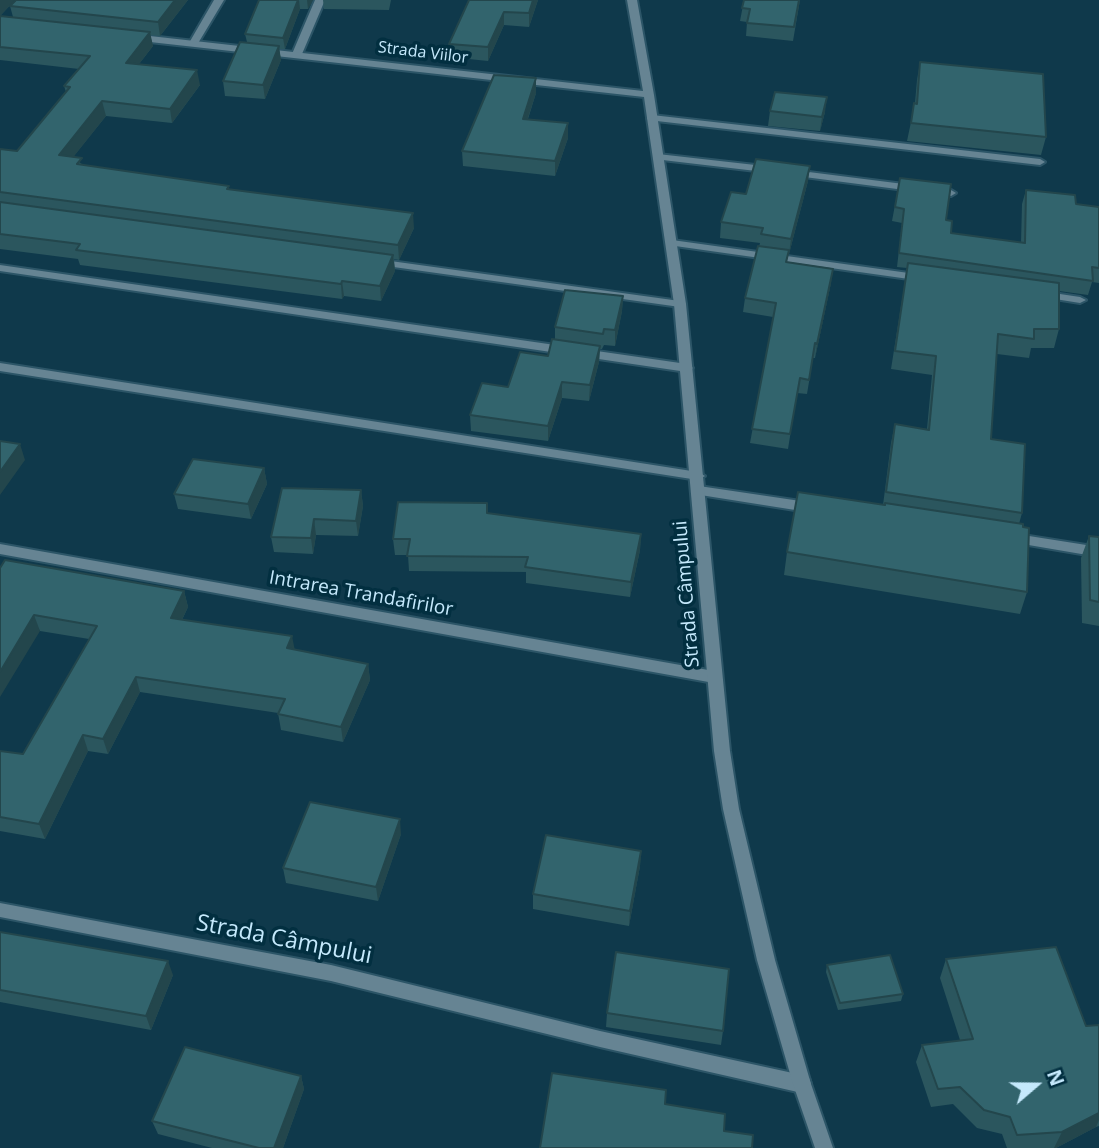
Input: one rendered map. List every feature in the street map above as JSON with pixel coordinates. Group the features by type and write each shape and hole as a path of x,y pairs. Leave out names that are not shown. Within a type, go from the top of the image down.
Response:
{"street":[{"path":"194,43 219,0"},
{"path":"297,54 320,0"},
{"name":"Strada Câmpului","path":"632,0 680,304 724,763 746,881 802,1084 824,1148"},
{"name":"Strada Viilor","path":"125,36 649,95"},
{"path":"652,118 1040,162"},
{"path":"658,157 951,193"},
{"path":"672,243 930,279"},
{"path":"367,261 680,304"},
{"path":"0,268 687,368"},
{"path":"1026,292 1080,300"},
{"path":"0,367 698,483 823,510"},
{"path":"989,535 1099,552"},
{"name":"Intrarea Trandafirilor","path":"0,549 714,677"},
{"name":"Strada Câmpului","path":"0,910 331,973 600,1039 802,1084"}],"building":[{"path":"16,0 175,0 158,22 10,6"},
{"path":"259,0 298,0 283,38 245,34"},
{"path":"469,0 533,0 529,13 504,12 488,47 449,44"},
{"path":"744,0 799,0 794,27 747,23 750,9 742,8"},
{"path":"0,16 150,32 126,63 197,70 170,109 102,101 59,155 82,158 77,164 229,186 227,189 413,213 398,245 0,192 0,149 17,151 70,87 64,86 90,56 0,47"},
{"path":"240,42 279,46 263,85 223,81"},
{"path":"920,62 1043,74 1046,137 911,123 914,103 917,104"},
{"path":"494,75 536,78 523,119 568,123 555,161 462,151"},
{"path":"775,92 827,97 822,117 770,111"},
{"path":"756,159 810,166 791,239 761,234 763,228 721,222 731,192 746,194"},
{"path":"900,178 951,184 946,220 952,221 951,233 1025,243 1026,190 1075,195 1076,204 1099,207 1099,268 1092,267 1093,281 899,253 904,209 895,207"},
{"path":"0,202 393,255 380,286 342,281 341,284 76,250 80,244 0,234"},
{"path":"758,246 789,250 786,262 833,269 809,380 800,378 790,434 752,429 776,303 745,298"},
{"path":"908,263 1059,283 1059,329 1034,329 1034,339 998,334 991,439 1025,444 1022,513 886,492 895,424 929,430 936,356 895,351"},
{"path":"565,290 623,296 615,330 604,329 603,334 555,327"},
{"path":"552,339 600,346 590,385 562,382 548,426 470,415 482,383 508,387 520,352 548,356"},
{"path":"0,441 20,444 0,472"},
{"path":"193,459 264,468 248,504 174,494"},
{"path":"282,488 361,490 356,521 314,519 311,538 271,537"},
{"path":"798,492 1023,524 1023,527 1029,528 1027,592 787,552"},
{"path":"398,502 487,503 487,513 641,534 631,582 525,567 528,557 407,556 410,539 393,539"},
{"path":"1089,536 1099,537 1099,602 1090,600"},
{"path":"5,560 184,591 171,618 292,636 287,648 368,664 341,727 278,714 285,699 136,677 103,739 83,735 39,824 0,817 0,751 23,754 97,626 34,615 0,672 0,568"},
{"path":"310,802 400,819 376,887 283,868"},
{"path":"546,835 641,851 630,911 533,894"},
{"path":"0,932 168,961 146,1016 0,990"},
{"path":"1056,947 1086,1026 1099,1025 1099,1113 1062,1132 1017,1135 1010,1117 984,1110 960,1087 938,1089 922,1045 973,1039 946,959"},
{"path":"616,952 729,969 723,1031 607,1013"},
{"path":"890,955 903,994 840,1003 827,965"},
{"path":"185,1047 301,1076 274,1148 259,1148 152,1121"},
{"path":"552,1073 666,1090 665,1104 725,1114 724,1131 753,1135 752,1148 540,1148"}]}
